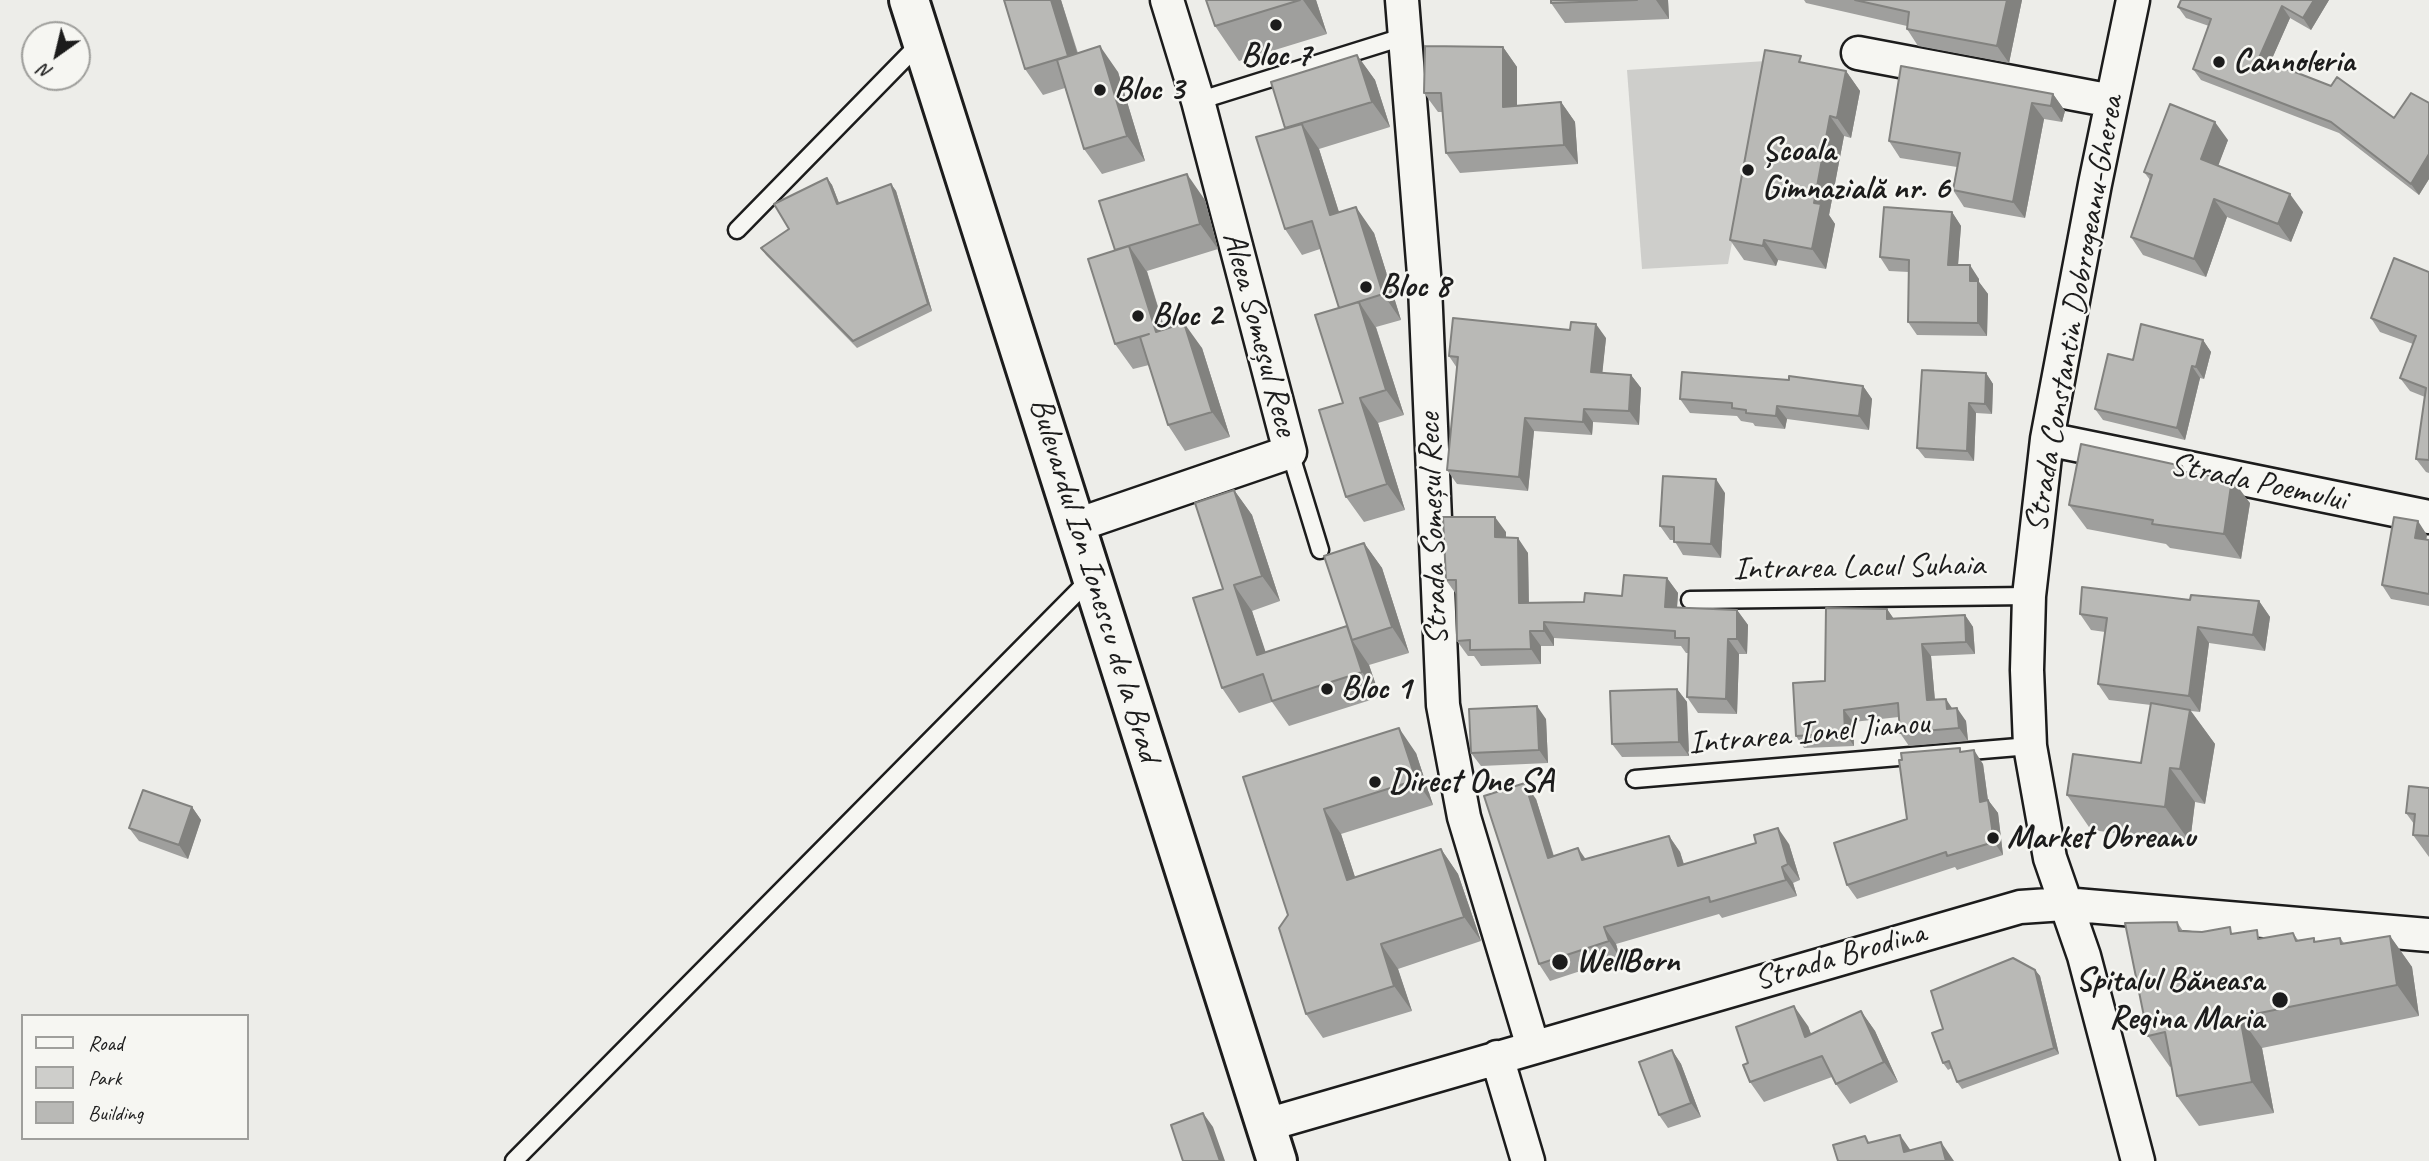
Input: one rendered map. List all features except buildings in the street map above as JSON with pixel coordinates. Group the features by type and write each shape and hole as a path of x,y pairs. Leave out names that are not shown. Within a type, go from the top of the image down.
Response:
{"main road":[{"name":"Bulevardul Ion Ionescu de la Brad","path":"909,0 1277,1161"}],"street":[{"name":"Aleea Someșul Rece","path":"1077,525 1290,452 1198,101 1167,0"},
{"name":"Strada Someșul Rece","path":"1402,0 1425,287 1443,705 1464,817 1533,1047"},
{"name":"Strada Constantin Dobrogeanu-Gherea","path":"2133,0 2047,439 2029,596 2027,670 2030,746 2050,858 2084,956 2138,1161"},
{"path":"1858,53 2112,101"},
{"name":"Strada Poemului","path":"2047,439 2429,517"},
{"name":"Strada Brodina","path":"1266,1125 2021,907 2064,904 2429,935"},
{"path":"1497,1057 1528,1161"}],"lane":[{"path":"1198,101 1406,36"},
{"path":"737,230 922,41"},
{"path":"1290,452 1320,550"},
{"path":"514,1161 1093,576"},
{"name":"Intrarea Lacul Suhaia","path":"1690,600 2029,596"},
{"name":"Intrarea Ionel Jianou","path":"1635,779 2030,746"}],"green space":[{"path":"1766,61 1728,264 1642,269 1627,70"}],"place":[{"name":"Bloc 7","path":"1276,25"},
{"name":"Cannoleria","path":"2219,62"},
{"name":"Bloc 3","path":"1100,90"},
{"name":"Școala Gimnazială nr. 6","path":"1748,170"},
{"name":"Bloc 8","path":"1366,287"},
{"name":"Bloc 2","path":"1138,316"},
{"name":"Bloc 1","path":"1327,689"},
{"name":"Direct One SA","path":"1375,782"},
{"name":"Market Obreanu","path":"1993,838"},
{"name":"WellBorn","path":"1560,962"},
{"name":"Spitalul Băneasa Regina Maria","path":"2280,1000"}]}
